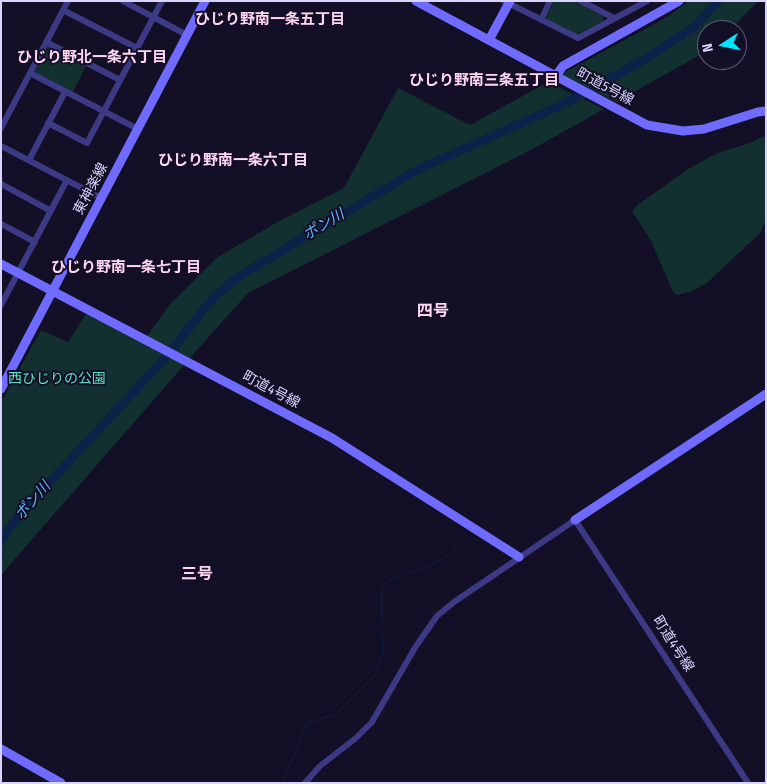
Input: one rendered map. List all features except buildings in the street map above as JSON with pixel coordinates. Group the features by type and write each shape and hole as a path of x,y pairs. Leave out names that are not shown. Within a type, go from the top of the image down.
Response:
{"street":[{"path":"1,128 68,1"},
{"path":"123,1 187,35"},
{"path":"48,124 87,143 162,1"},
{"name":"東神楽線","path":"2,387 205,1"},
{"path":"540,20 550,1"},
{"path":"581,1 614,18"},
{"path":"490,40 508,2 578,38 647,1"},
{"path":"559,79 563,66 678,1"},
{"name":"町道5号線","path":"421,2 559,79 647,125 683,131 704,129 766,111"},
{"path":"63,10 137,48"},
{"path":"46,42 120,80"},
{"path":"30,73 138,129"},
{"path":"29,160 65,92"},
{"path":"1,146 102,198"},
{"path":"1,305 67,180"},
{"path":"1,184 51,210"},
{"path":"1,224 35,242"},
{"name":"町道4号線","path":"1,264 332,438 519,557"},
{"path":"305,783 320,766 356,738 372,722 416,646 437,616 519,557 766,394"},
{"name":"町道4号線","path":"575,520 748,783"},
{"path":"1,749 61,783"}],"green space":[{"path":"554,1 575,1 603,16 603,21 575,35 547,21 546,17"},
{"path":"688,1 758,1 740,20 697,20 697,57 616,102 562,74 669,16"},
{"path":"48,47 86,66 73,92 36,74 35,70"},
{"path":"548,82 604,109 531,150 248,293 190,358 147,336 170,304 218,257 279,221 344,188 398,88 470,125"},
{"path":"766,135 766,220 760,233 707,283 692,291 677,295 673,292 651,241 632,211 640,203 688,169 715,154 752,142"},
{"name":"西ひじりの公園","path":"86,314 185,364 1,575 1,402 41,330 68,342"}],"waterway":[{"name":"ポン川","path":"1,541 20,514 165,358 213,298 238,277 417,170 570,101 638,63 692,29 718,1"},
{"path":"405,574 426,568 453,552 457,545"},
{"path":"382,622 382,590 387,581 399,576"},
{"path":"283,783 307,723 336,714 376,674 383,652 382,634"}],"district":[{"name":"ひじり野南一条五丁目","path":"270,20"},
{"name":"ひじり野北一条六丁目","path":"92,58"},
{"name":"ひじり野南三条五丁目","path":"484,81"},
{"name":"ひじり野南一条六丁目","path":"233,161"},
{"name":"ひじり野南一条七丁目","path":"126,268"},
{"name":"四号","path":"433,312"},
{"name":"三号","path":"197,575"}]}
